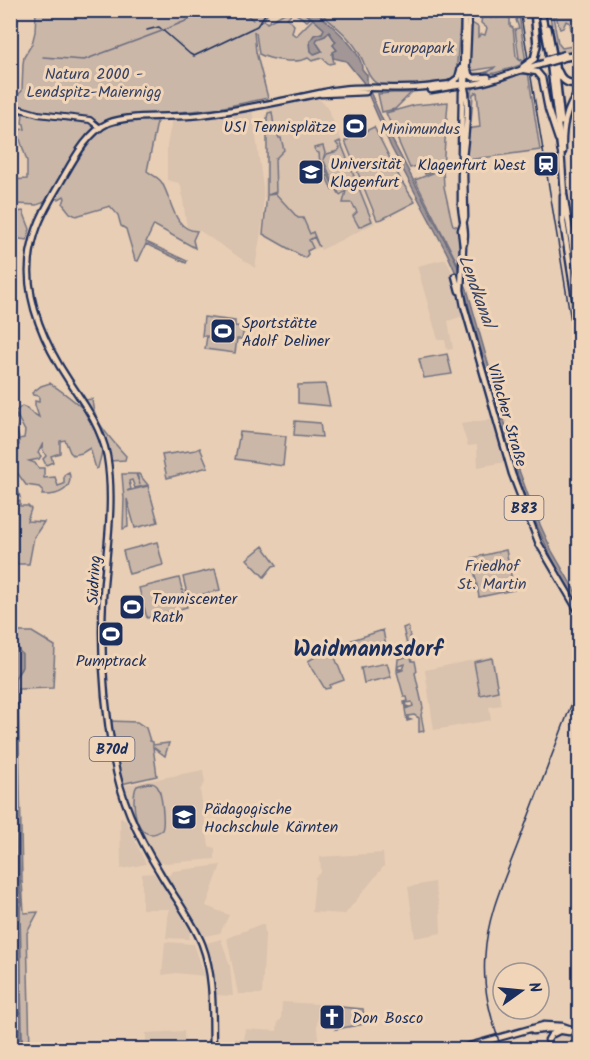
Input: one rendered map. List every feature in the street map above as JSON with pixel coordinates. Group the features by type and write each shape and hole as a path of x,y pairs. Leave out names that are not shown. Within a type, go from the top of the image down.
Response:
{"highway":[{"path":"520,69 530,62 537,52 534,10"},
{"path":"542,10 555,65 562,136"},
{"path":"542,10 561,151"},
{"path":"520,69 565,56 579,58"},
{"path":"555,65 560,77 567,83 579,82"}],"main road":[{"name":"B83","path":"464,10 464,84"},
{"name":"B83","path":"464,84 469,10"},
{"path":"446,85 456,80 460,73 463,38"},
{"path":"466,47 470,75 474,78 488,77"},
{"path":"465,121 469,91 473,86 520,69"},
{"path":"426,90 451,88 520,69 537,72 542,78 548,109 561,151 565,219 579,330"},
{"path":"10,106 38,114 90,120 100,128 119,120 213,113 321,94 483,82"},
{"name":"Villacher Straße","path":"464,84 461,156 465,217 461,230 462,299 521,501 539,544 579,614"},
{"name":"Villacher Straße","path":"463,159 465,156 464,84"},
{"path":"378,90 455,90 460,95 462,103"},
{"path":"579,90 566,114 562,136 565,219 579,296"},
{"name":"Südring","path":"100,128 85,145 45,210 32,242 29,273 33,305 47,343 103,439 111,500 103,601 103,664 108,726 114,761 122,793 138,834 185,910 202,946 210,973 213,996 213,1050"},
{"path":"564,188 566,201"},
{"path":"461,284 455,276 462,299"},
{"path":"455,1050 544,1025 562,1026 579,1034"},
{"path":"467,1050 538,1030 562,1030 579,1034"},
{"path":"548,1040 554,1032 562,1030"},
{"path":"89,1050 144,1050"}],"shaded area":[{"path":"304,11 315,11 344,38 357,54 362,69 367,75 367,85 387,130 455,260 467,289 516,462 533,509 552,551 579,598 579,606 558,570 525,494 499,417 466,296 447,253 391,147 363,82 346,61 333,58 333,52 337,50 333,45 336,42 329,32 317,39 316,42 322,51 314,54 311,51 310,41 314,35 322,33 324,29"},
{"name":"Universität Klagenfurt","path":"318,98 327,107 358,177 375,223 321,250 319,247 314,250 308,240 314,237 314,233 307,234 264,197 268,106"},
{"path":"252,109 263,187 263,219 255,268 200,231 187,228 181,186 179,183 167,180 167,145 172,120"},
{"path":"446,259 453,274 463,316 448,321 453,349 447,350 445,340 438,340 417,266"},
{"path":"493,419 505,462 478,467 477,445 468,446 461,424"},
{"path":"11,621 14,645 22,654 22,667 15,678 20,893 22,897 20,907 22,1050 20,1049"},
{"path":"493,656 501,705 489,707 491,720 434,730 425,670"},
{"path":"203,770 205,783 200,790 209,846 215,848 215,859 159,862 151,853 122,786"},
{"path":"120,817 126,821 146,864 121,869"},
{"path":"383,853 384,866 345,914 312,912 315,877 321,872 320,857"},
{"path":"221,865 206,906 229,915 220,933 205,936 201,934 167,877 173,871"},
{"path":"153,873 190,931 189,939 166,938 169,909 142,909 142,874"},
{"path":"434,882 440,910 441,933 415,938 408,887"},
{"path":"261,924 264,925 265,935 262,994 238,994 227,938"},
{"path":"221,939 230,966 233,996 215,995 205,946 207,943"},
{"path":"165,942 194,944 205,976 176,973 162,975"},
{"path":"282,1002 318,1004 317,1030 320,1049 235,1049 235,1039 244,1040 245,1029 277,1031 278,1021 281,1020"},
{"path":"184,1031 185,1049 146,1047 146,1033"},
{"path":"562,1032 579,1038 579,1049 552,1050 554,1035"}],"green space":[{"name":"Natura 2000 - Lendspitz-Maiernigg","path":"252,10 255,14 258,11 269,11 264,20 267,23 288,11 301,11 310,18 307,21 293,12 287,18 294,25 292,33 296,36 313,19 325,29 312,39 311,51 315,54 322,51 316,42 317,38 329,32 336,42 333,45 337,50 332,54 334,63 329,64 322,58 312,61 308,58 291,61 264,56 259,54 254,32 256,52 268,98 214,109 159,114 159,116 221,110 313,91 221,111 158,117 147,171 161,181 178,220 189,229 197,231 193,240 195,248 154,225 146,242 187,261 186,263 146,244 138,261 135,260 126,229 121,226 118,215 110,206 76,216 70,213 63,204 64,196 36,205 11,205 11,180 27,179 27,161 17,130 25,129 22,123 23,114 13,113 12,108 25,112 25,108 11,103 11,94 19,94 22,91 24,57 32,44 36,11"},
{"name":"Europapark","path":"318,11 370,11 371,17 385,13 384,11 461,11 456,75 451,80 416,85 381,85 370,77 352,43"},
{"path":"487,11 493,11 497,18 499,17 497,11 504,11 510,19 516,56 520,61 522,60 519,58 515,29 519,28 516,20 519,15 526,63 490,74 471,73 487,72 495,67 470,71 469,69 469,20 472,19 472,23 478,27 478,37 485,35 487,28 481,23 482,16 486,15 491,18"},
{"path":"549,11 552,11 558,43 562,48 573,46 570,23 566,21 560,29 556,16 563,11 579,11 575,12 579,21 579,35 575,36 579,45 579,54 574,52 557,54"},
{"path":"528,72 540,150 467,160 467,129 480,127 477,92 473,94 471,123 467,125 471,91 481,85"},
{"path":"411,93 395,109 382,112 378,94"},
{"name":"Minimundus","path":"448,102 443,167 431,168 431,172 425,174 420,165 410,168 386,113 415,105"},
{"path":"272,112 274,126 281,138 284,150 275,159 276,192 268,195 276,194 298,218 303,218 310,234 313,232 319,247 314,237 309,240 313,248 307,251 305,258 263,234 267,195 267,118 268,113"},
{"path":"374,127 402,182 415,202 377,220 345,141"},
{"path":"340,141 372,221 359,227 353,216 357,212 352,203 343,203 346,191 340,195 324,161 334,189 332,190 326,176 328,176 327,173 324,173 326,172 320,164 319,153 314,148 323,146 325,153 323,160 327,154 338,151 340,148 336,143"},
{"path":"443,169 444,187 452,222 453,225 459,227 460,268 415,180"},
{"path":"23,211 30,229 27,240 20,239 11,231 11,217"},
{"name":"Sportstätte Adolf Deliner","path":"204,317 235,321 235,326 244,327 242,339 237,339 235,353 205,349 207,336 202,336"},
{"path":"447,354 452,374 424,378 419,359"},
{"path":"50,383 91,418 101,438 102,454 96,469 90,448 73,455 65,440 60,441 60,453 51,456 53,462 46,465 43,459 46,456 42,448 43,443 38,453 41,456 39,459 29,461 35,463 38,468 44,468 44,478 55,477 58,486 64,484 64,475 69,472 67,487 58,493 42,495 43,491 39,487 26,485 13,470 20,497 13,496 10,450 19,445 19,439 24,438 25,431 15,412 22,406 39,417 35,401 39,402 39,396 32,393"},
{"path":"325,384 330,406 298,403 298,385"},
{"path":"92,399 100,423 126,456 125,460 110,461 103,434 84,400"},
{"path":"15,414 17,418 14,421 19,439 11,441 11,418"},
{"path":"295,421 320,423 322,437 294,435"},
{"path":"240,432 286,436 283,466 235,459"},
{"path":"200,448 208,467 167,478 162,455"},
{"path":"122,474 136,474 140,485 137,474 139,474 148,485 135,488 132,480 129,481 131,489 127,491 148,486 158,522 135,528 127,499 128,527 123,529"},
{"path":"10,501 20,501 20,506 28,506 31,509 27,521 44,522 34,537 29,564 11,564"},
{"path":"157,542 163,565 129,574 123,551"},
{"path":"263,546 277,565 273,566 264,577 247,559"},
{"name":"Friedhof St. Martin","path":"506,550 514,590 479,597 472,558"},
{"path":"215,569 220,590 188,598 183,577"},
{"path":"179,578 187,607 147,618 139,588"},
{"path":"10,612 16,632 32,632 55,646 53,688 18,689 22,879 20,879 15,678 21,669 19,649 14,645"},
{"path":"408,626 412,646 408,647 412,661 415,661 417,671 415,673 423,708 421,715 424,731 419,732 419,718 414,715 408,716 411,720 407,721 405,709 413,706 412,702 405,703 409,707 405,708 404,702 408,701 407,697 404,697 397,672 403,670 405,664 398,666 398,669 402,669 397,670 398,659 406,657 405,652 408,649 403,628"},
{"path":"383,630 386,647 393,648 351,655 346,642"},
{"path":"11,639 13,669 17,878 15,878"},
{"path":"332,650 344,680 325,689 308,661"},
{"path":"492,658 498,691 480,695 474,662"},
{"path":"387,663 391,677 364,683 361,668"},
{"path":"109,721 137,722 146,728 153,745 169,743 165,756 153,747 157,776 121,784"},
{"path":"148,783 157,786 162,808 162,830 153,834 145,832 140,827 134,809 137,786"},
{"path":"22,881 24,913 38,912 27,933 30,1049 22,1049 20,882"},
{"path":"17,966 20,1049 11,1049 11,967"},
{"path":"340,1007 363,1009 365,1024 336,1029 339,1026"}],"waterway":[{"path":"164,30 212,10"},
{"path":"241,10 253,20"},
{"path":"10,18 18,21"},
{"path":"43,57 84,60 162,31"}],"tram line":[{"path":"147,30 159,27 194,56 257,26 268,10"}],"railway":[{"path":"520,10 580,376"},
{"path":"502,1050 486,991 484,967 486,940 503,883 580,682"}],"place":[{"name":"USI Tennisplätze","path":"355,126"},
{"name":"Klagenfurt West","path":"546,164"},
{"name":"Universität Klagenfurt","path":"311,172"},
{"name":"Sportstätte Adolf Deliner","path":"223,331"},
{"name":"Tenniscenter Rath","path":"132,607"},
{"name":"Pumptrack","path":"111,634"},
{"name":"Pädagogische Hochschule Kärnten","path":"184,817"},
{"name":"Don Bosco","path":"332,1017"}],"district":[{"name":"Waidmannsdorf","path":"368,648"}],"water label":[{"name":"Lendkanal","path":"477,291"}]}
